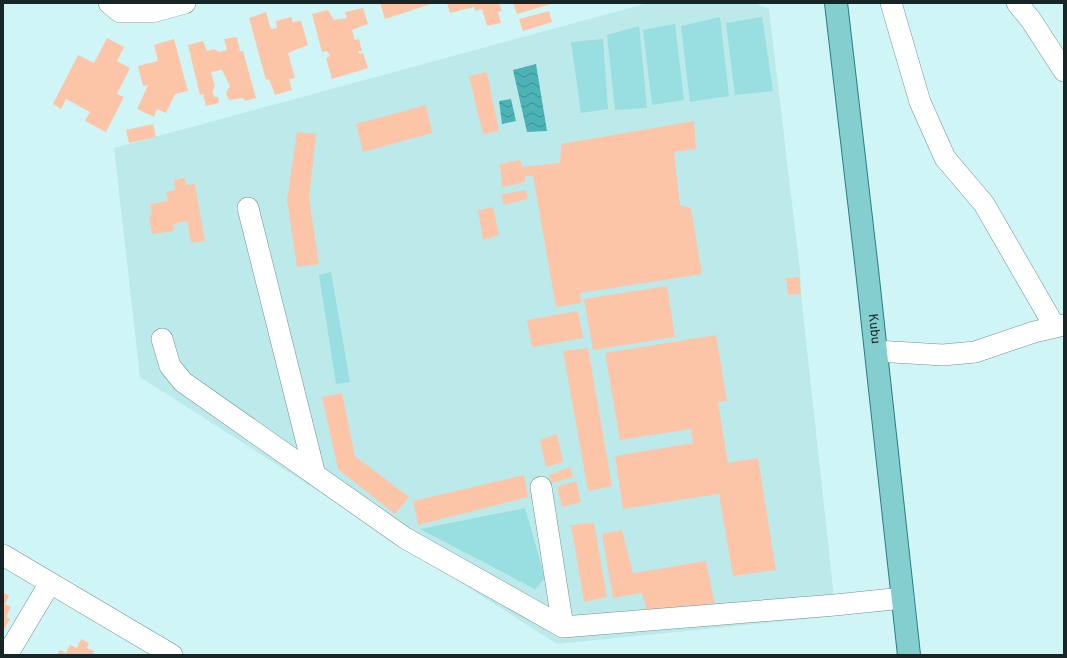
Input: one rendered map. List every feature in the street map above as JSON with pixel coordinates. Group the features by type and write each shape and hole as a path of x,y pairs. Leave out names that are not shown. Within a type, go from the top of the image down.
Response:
{"main road":[{"name":"Kubu","path":"836,3 909,655"}],"street":[{"path":"109,3 120,12 152,12 185,3"},
{"path":"876,351 943,355 975,352 1034,332 1060,326 984,204 945,158 920,102 891,3"},
{"path":"1017,3 1031,20 1064,71"},
{"path":"248,208 315,476"},
{"path":"162,339 170,366 183,382 405,538 562,627 835,605 903,598"},
{"path":"541,487 562,627"},
{"path":"3,555 172,655"},
{"path":"7,655 50,583"}],"shaded area":[{"path":"648,3 754,3 769,9 800,271 801,294 836,616 557,644 140,377 114,148"},
{"path":"720,17 729,96 690,102 681,26"},
{"path":"762,17 773,91 735,95 726,23"},
{"path":"675,24 684,100 652,105 643,30"},
{"path":"639,26 647,108 615,110 607,35"},
{"path":"603,39 608,109 581,113 571,42"},
{"path":"331,272 350,382 336,384 319,275"},
{"path":"525,508 545,578 535,589 420,529"}],"water":[{"path":"536,64 547,131 527,132 513,70"},
{"path":"511,99 516,121 502,124 499,101"}],"building":[{"path":"380,3 431,3 431,4 385,19"},
{"path":"447,3 499,3 502,11 498,12 501,23 487,26 482,9 475,11 474,7 450,13"},
{"path":"513,3 554,3 517,14"},
{"path":"363,8 368,24 352,30 355,40 359,39 362,51 358,51 359,54 363,53 368,68 332,79 326,58 330,56 327,51 322,52 312,14 328,10 334,20 347,18 345,12"},
{"path":"549,11 552,22 523,31 519,19"},
{"path":"266,12 271,29 277,28 276,21 291,17 293,22 301,21 308,45 288,53 295,78 289,79 292,90 275,95 269,79 266,80 249,18"},
{"path":"237,37 240,51 243,51 256,98 245,101 243,98 229,100 226,93 230,86 222,70 211,72 215,86 212,92 215,97 218,97 219,103 206,106 203,94 200,95 188,45 203,41 207,51 214,49 219,52 227,50 224,39"},
{"path":"107,38 124,47 117,61 130,68 117,94 124,97 106,132 85,121 90,112 66,99 61,109 53,104 78,55 94,63"},
{"path":"174,39 188,91 175,94 166,113 157,109 154,117 137,109 148,85 143,86 138,66 158,61 154,45"},
{"path":"487,72 499,131 483,134 469,76"},
{"path":"426,105 432,133 363,152 356,124"},
{"path":"694,121 696,149 674,152 680,205 691,208 702,274 580,293 581,303 556,307 533,176 525,176 525,182 502,187 500,164 520,160 523,167 560,163 561,144"},
{"path":"153,124 156,137 129,143 126,130"},
{"path":"297,132 316,134 309,198 319,264 297,267 287,200"},
{"path":"185,178 186,185 195,184 205,241 191,243 187,221 173,224 174,231 152,234 149,216 152,215 150,204 168,201 166,192 175,190 174,180"},
{"path":"526,190 528,199 503,205 502,194"},
{"path":"493,207 499,235 483,240 478,210"},
{"path":"799,277 801,294 788,295 786,278"},
{"path":"667,286 675,337 593,350 584,299"},
{"path":"578,311 583,338 532,347 527,320"},
{"path":"716,335 727,401 718,402 728,463 758,458 776,570 733,576 719,494 623,509 615,456 693,443 691,429 620,440 605,353"},
{"path":"588,348 612,486 588,491 563,351"},
{"path":"342,393 355,456 409,497 395,514 338,469 322,397"},
{"path":"557,434 563,462 546,467 540,440"},
{"path":"570,467 573,477 552,483 549,475"},
{"path":"524,475 528,497 418,525 413,501"},
{"path":"576,481 581,502 562,507 557,487"},
{"path":"594,523 607,597 584,602 571,525"},
{"path":"622,530 633,573 706,561 716,610 648,615 642,593 613,598 602,534"},
{"path":"3,592 9,596 5,604 11,607 6,617 10,619 3,631"},
{"path":"81,639 89,643 87,648 94,651 93,655 57,655 60,650 66,653 70,645 77,648"}]}
